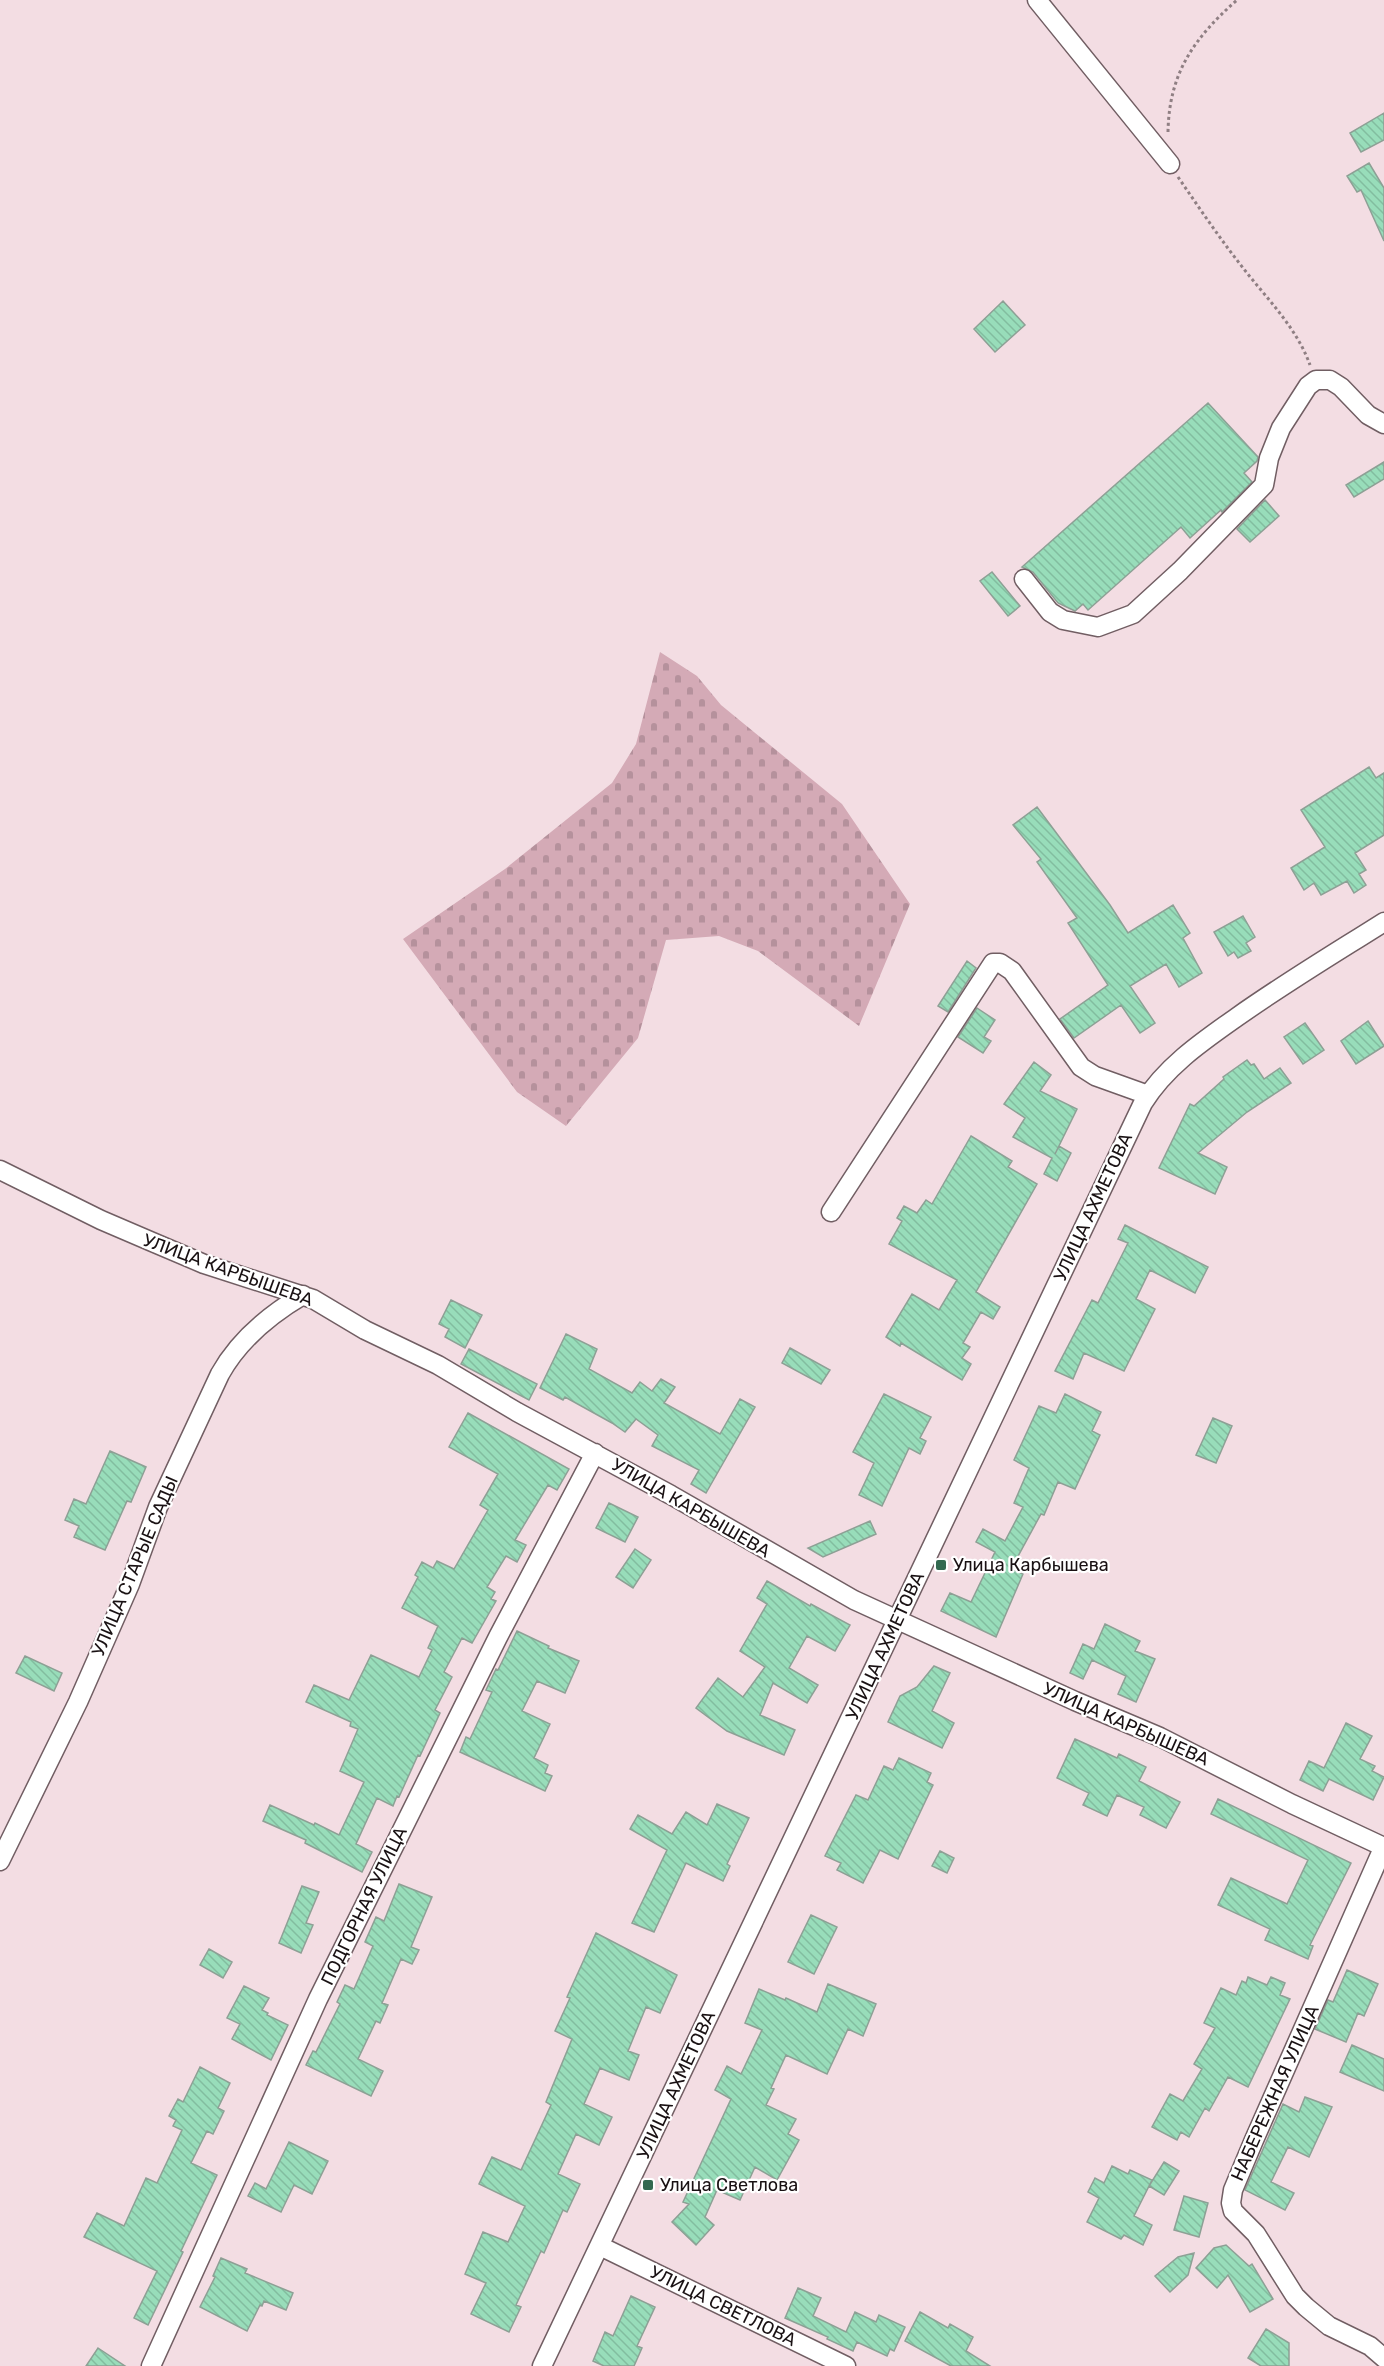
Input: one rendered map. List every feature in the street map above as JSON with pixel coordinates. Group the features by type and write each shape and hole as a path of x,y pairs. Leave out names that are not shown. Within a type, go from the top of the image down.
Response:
{"street":[{"path":"1037,0 1170,164"},
{"path":"1024,579 1050,612 1063,620 1098,627 1133,614 1180,571 1264,484 1269,458 1281,428 1308,386 1316,380 1330,380 1341,387 1368,415 1384,424"},
{"name":"УЛИЦА АХМЕТОВА","path":"542,2366 1148,1095 1182,1058 1208,1037 1259,1001 1384,922"},
{"path":"831,1212 993,963 1000,963 1012,971 1081,1067 1095,1076 1148,1095"},
{"name":"УЛИЦА КАРБЫШЕВА","path":"0,1170 150,1242 204,1264 303,1295 322,1304 365,1330 438,1365 517,1412 595,1453 854,1600 1160,1737 1292,1804 1384,1846"},
{"name":"УЛИЦА СТАРЫЕ САДЫ","path":"0,1861 78,1702 130,1584 158,1507 220,1374 231,1354 258,1327 303,1295"},
{"name":"ПОДГОРНАЯ УЛИЦА","path":"151,2366 318,1999 492,1648 595,1453"},
{"name":"НАБЕРЕЖНАЯ УЛИЦА","path":"1384,1846 1254,2140 1233,2190 1231,2203 1233,2211 1256,2234 1295,2296 1329,2326 1377,2346 1384,2358"},
{"name":"УЛИЦА СВЕТЛОВА","path":"600,2246 846,2366"}],"path":[{"path":"1168,136 1168,108 1174,85 1185,60 1200,37 1237,0"},
{"path":"1170,164 1240,264 1274,304 1298,339 1304,348 1316,380"}],"green space":[{"path":"660,652 697,676 721,705 842,804 910,904 859,1026 758,951 719,936 666,940 638,1038 566,1126 517,1092 403,939 505,869 612,783 636,744"}],"building":[{"path":"1384,113 1384,140 1361,152 1350,133"},
{"path":"1369,163 1384,188 1384,241 1361,190 1357,192 1347,176"},
{"path":"1003,301 1025,325 995,352 974,329"},
{"path":"1208,403 1258,457 1257,461 1244,473 1252,482 1222,512 1221,510 1190,538 1181,527 1088,610 1083,604 1075,611 1058,603 1033,572 1022,567"},
{"path":"1384,462 1384,479 1354,497 1346,485"},
{"path":"1265,500 1279,516 1250,542 1237,529"},
{"path":"992,572 1020,606 1008,616 980,581"},
{"path":"1369,767 1376,778 1384,773 1384,835 1355,853 1366,870 1359,874 1366,885 1354,893 1347,881 1321,895 1314,883 1304,890 1291,868 1325,847 1301,810"},
{"path":"1037,807 1110,905 1128,933 1173,905 1190,933 1183,938 1202,973 1179,987 1166,964 1130,986 1155,1023 1140,1033 1121,1005 1074,1038 1060,1019 1108,985 1068,923 1077,918 1037,862 1041,859 1013,825"},
{"path":"1243,916 1255,937 1246,943 1251,951 1238,958 1234,952 1228,956 1214,932"},
{"path":"967,961 976,968 948,1012 938,1006"},
{"path":"977,1008 995,1020 984,1037 991,1041 983,1053 958,1037"},
{"path":"1368,1021 1384,1046 1356,1064 1341,1041"},
{"path":"1305,1023 1324,1050 1303,1064 1284,1037"},
{"path":"1247,1060 1251,1065 1254,1064 1264,1079 1280,1068 1291,1083 1247,1112 1198,1153 1227,1167 1215,1194 1159,1168 1190,1104 1194,1106 1224,1079 1223,1077"},
{"path":"1034,1062 1051,1075 1040,1091 1077,1109 1055,1154 1059,1146 1071,1153 1057,1181 1044,1174 1052,1158 1013,1137 1025,1118 1004,1104"},
{"path":"971,1136 1012,1161 1008,1167 1037,1184 976,1292 1000,1307 993,1319 981,1312 963,1343 970,1347 962,1358 971,1364 962,1380 901,1343 900,1346 886,1337 912,1294 939,1310 957,1280 889,1244 902,1221 897,1218 904,1206 917,1213 926,1200 932,1204"},
{"path":"1125,1225 1208,1267 1195,1293 1150,1270 1136,1299 1155,1309 1124,1371 1084,1353 1073,1379 1055,1371 1092,1300 1098,1303 1128,1243 1118,1239"},
{"path":"451,1300 482,1315 465,1348 445,1337 449,1329 439,1324"},
{"path":"566,1334 597,1349 589,1369 632,1393 640,1382 652,1391 661,1379 675,1387 664,1403 720,1434 740,1399 755,1407 706,1493 691,1484 699,1470 652,1446 658,1435 636,1419 625,1432 565,1397 563,1400 540,1388"},
{"path":"790,1348 830,1370 821,1384 782,1363"},
{"path":"469,1349 537,1384 529,1400 461,1364"},
{"path":"884,1394 931,1417 920,1438 926,1441 920,1454 909,1448 882,1506 859,1495 874,1463 853,1452"},
{"path":"1065,1394 1101,1412 1092,1431 1100,1435 1075,1489 1058,1482 1044,1515 1041,1514 1011,1569 1023,1574 996,1637 941,1611 950,1593 971,1602 995,1552 976,1542 983,1529 1005,1541 1023,1507 1014,1503 1029,1468 1014,1460 1039,1406 1056,1413"},
{"path":"468,1413 569,1469 557,1490 548,1485 515,1540 526,1545 517,1562 506,1556 487,1587 495,1592 491,1599 496,1601 472,1643 462,1638 444,1672 452,1677 435,1710 440,1713 399,1797 397,1796 393,1806 377,1798 356,1844 372,1852 362,1872 305,1843 306,1840 263,1821 270,1805 339,1835 364,1782 340,1771 358,1729 350,1726 351,1722 306,1702 314,1685 349,1700 371,1655 419,1677 432,1650 428,1648 438,1626 402,1608 418,1577 415,1575 422,1562 433,1568 437,1561 454,1569 488,1510 480,1505 498,1474 449,1447"},
{"path":"1213,1418 1232,1426 1216,1463 1196,1455"},
{"path":"110,1451 146,1467 131,1502 127,1501 105,1550 74,1537 79,1526 65,1520 74,1499 86,1504"},
{"path":"609,1503 638,1517 625,1542 596,1528"},
{"path":"870,1521 876,1534 823,1557 808,1548"},
{"path":"635,1549 651,1560 633,1588 616,1577"},
{"path":"767,1581 810,1606 811,1604 850,1625 835,1651 807,1636 789,1668 818,1685 807,1703 773,1683 760,1715 795,1730 784,1755 727,1731 696,1708 718,1678 743,1697 765,1667 740,1651 767,1604 757,1598"},
{"path":"1105,1624 1140,1641 1135,1651 1155,1659 1136,1702 1118,1694 1126,1676 1092,1660 1083,1679 1070,1673 1083,1644 1094,1649"},
{"path":"517,1631 549,1646 548,1648 579,1661 565,1693 537,1681 522,1711 550,1724 534,1758 548,1765 545,1773 552,1776 545,1791 460,1752 466,1737 470,1739 492,1692 486,1690"},
{"path":"25,1656 62,1673 54,1691 16,1673"},
{"path":"934,1666 950,1673 932,1711 954,1723 942,1748 888,1722 900,1696 917,1687"},
{"path":"1346,1723 1372,1736 1360,1759 1375,1766 1372,1771 1384,1777 1373,1800 1329,1779 1323,1791 1300,1780 1309,1761 1324,1768"},
{"path":"1075,1739 1117,1758 1119,1754 1146,1767 1139,1781 1180,1802 1166,1828 1140,1815 1144,1807 1117,1795 1107,1816 1083,1805 1089,1793 1057,1778"},
{"path":"899,1758 931,1773 927,1782 933,1785 898,1859 880,1850 863,1883 837,1870 841,1863 825,1856 856,1795 868,1800 884,1766 893,1770"},
{"path":"1218,1799 1351,1863 1310,1945 1313,1946 1308,1959 1265,1940 1270,1929 1218,1905 1231,1878 1287,1904 1308,1860 1211,1814"},
{"path":"717,1804 749,1818 727,1864 730,1866 723,1881 686,1863 654,1932 632,1923 667,1850 630,1829 638,1815 672,1834 686,1812 707,1825"},
{"path":"940,1851 954,1858 947,1873 932,1866"},
{"path":"399,1884 432,1897 411,1947 419,1950 412,1964 401,1959 382,2003 388,2005 380,2023 376,2021 358,2059 383,2071 371,2096 306,2065 313,2051 316,2052 340,2004 337,2002 345,1985 354,1989 373,1946 365,1942 376,1917 384,1921"},
{"path":"302,1886 319,1892 306,1923 313,1925 301,1953 279,1943"},
{"path":"811,1915 837,1927 814,1974 788,1962"},
{"path":"596,1933 677,1975 660,2013 646,2007 628,2051 639,2055 629,2080 600,2068 584,2104 612,2117 599,2145 576,2134 558,2174 580,2184 567,2212 563,2210 544,2253 541,2251 516,2305 521,2307 509,2332 471,2314 486,2283 465,2274 483,2232 508,2242 525,2206 479,2184 492,2157 521,2170 551,2105 546,2102 572,2039 555,2031 570,1998 567,1997"},
{"path":"209,1949 232,1962 223,1978 200,1965"},
{"path":"1347,1970 1378,1984 1364,2016 1358,2013 1346,2042 1315,2029 1328,2000 1333,2002"},
{"path":"1248,1977 1267,1985 1271,1977 1285,1983 1280,1995 1290,1999 1248,2087 1228,2077 1209,2111 1205,2108 1189,2137 1181,2132 1177,2140 1152,2127 1170,2094 1183,2101 1202,2069 1194,2064 1215,2028 1204,2023 1221,1988 1236,1995 1242,1981 1246,1983"},
{"path":"828,1984 876,2004 863,2036 848,2029 827,2074 786,2055 766,2105 796,2119 788,2134 799,2140 777,2180 755,2167 740,2200 717,2190 705,2217 714,2225 696,2245 672,2222 689,2204 683,2202 731,2099 715,2090 727,2066 741,2074 762,2030 745,2023 759,1989 817,2012"},
{"path":"244,1986 269,1998 262,2010 268,2013 267,2015 288,2025 271,2060 232,2039 240,2024 227,2018"},
{"path":"1352,2045 1384,2059 1384,2091 1340,2072"},
{"path":"200,2067 230,2083 218,2108 224,2111 213,2134 207,2131 191,2163 217,2175 148,2325 134,2318 157,2271 84,2237 97,2213 124,2226 146,2178 157,2183 182,2130 173,2126 176,2120 169,2116 178,2099 183,2102"},
{"path":"1305,2097 1332,2107 1309,2157 1288,2147 1271,2182 1294,2193 1285,2210 1245,2190 1283,2104 1299,2112"},
{"path":"289,2142 328,2161 312,2194 294,2185 281,2212 248,2196 255,2183 266,2189"},
{"path":"1164,2162 1179,2171 1164,2195 1149,2186"},
{"path":"1112,2166 1128,2174 1130,2170 1152,2180 1134,2216 1152,2225 1143,2245 1124,2235 1121,2239 1087,2222 1099,2198 1088,2192 1095,2178 1104,2183"},
{"path":"1184,2196 1208,2203 1199,2237 1174,2230"},
{"path":"1226,2245 1249,2266 1252,2264 1273,2299 1250,2312 1228,2275 1217,2288 1196,2268 1214,2248"},
{"path":"1194,2253 1188,2275 1170,2292 1155,2276 1178,2257"},
{"path":"221,2258 247,2269 245,2273 293,2293 286,2310 264,2301 247,2331 200,2307 215,2277 213,2276"},
{"path":"798,2288 821,2298 813,2316 846,2332 855,2312 876,2322 879,2315 905,2327 894,2351 890,2349 887,2356 857,2342 853,2351 785,2318"},
{"path":"631,2296 655,2307 637,2346 642,2348 634,2366 604,2366 593,2361 605,2332 613,2336"},
{"path":"920,2312 948,2328 950,2324 973,2337 966,2351 990,2366 951,2366 905,2341"},
{"path":"1266,2329 1289,2343 1289,2366 1261,2366 1248,2358"},
{"path":"98,2348 125,2366 86,2366"}],"place":[{"name":"Улица Карбышева","path":"941,1565"},
{"name":"Улица Светлова","path":"648,2185"}]}
